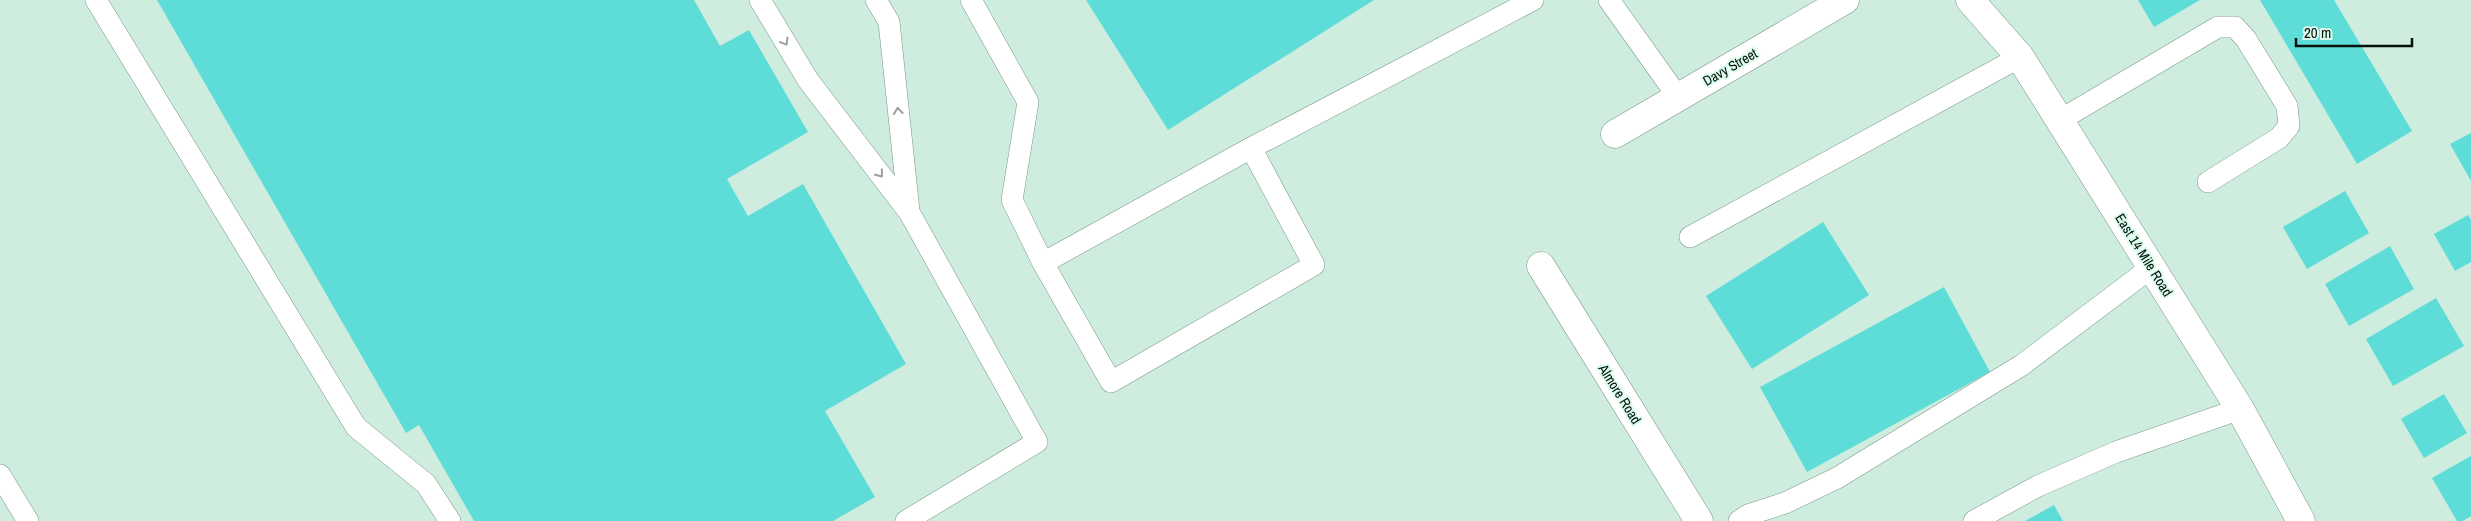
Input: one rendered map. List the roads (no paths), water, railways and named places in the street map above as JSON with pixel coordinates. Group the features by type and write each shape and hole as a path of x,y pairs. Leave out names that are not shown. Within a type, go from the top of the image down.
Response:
{"main road":[{"name":"Davy Street","path":"1615,134 1845,0"},
{"name":"East 14 Mile Road","path":"1970,0 2020,57 2240,409 2301,521"},
{"name":"Almore Road","path":"1541,266 1699,521"}],"lane":[{"path":"96,0 356,427 426,484 450,521"},
{"path":"760,0 808,80 909,212 1037,442 906,521"},
{"path":"876,0 889,22 909,212"},
{"path":"971,0 1028,102 1012,200 1043,263 1111,382 1314,265 1251,148"},
{"path":"1043,263 1251,148 1533,0"},
{"path":"1609,0 1678,97"},
{"path":"2060,120 2218,27 2235,27 2246,39 2287,106 2290,126 2279,138 2208,182"},
{"path":"1690,237 2020,57"},
{"path":"1739,521 1748,515 1785,503 1837,478 2022,365 2152,267"},
{"path":"1974,521 2038,486 2116,452 2240,409"},
{"path":"0,475 28,521"}]}
